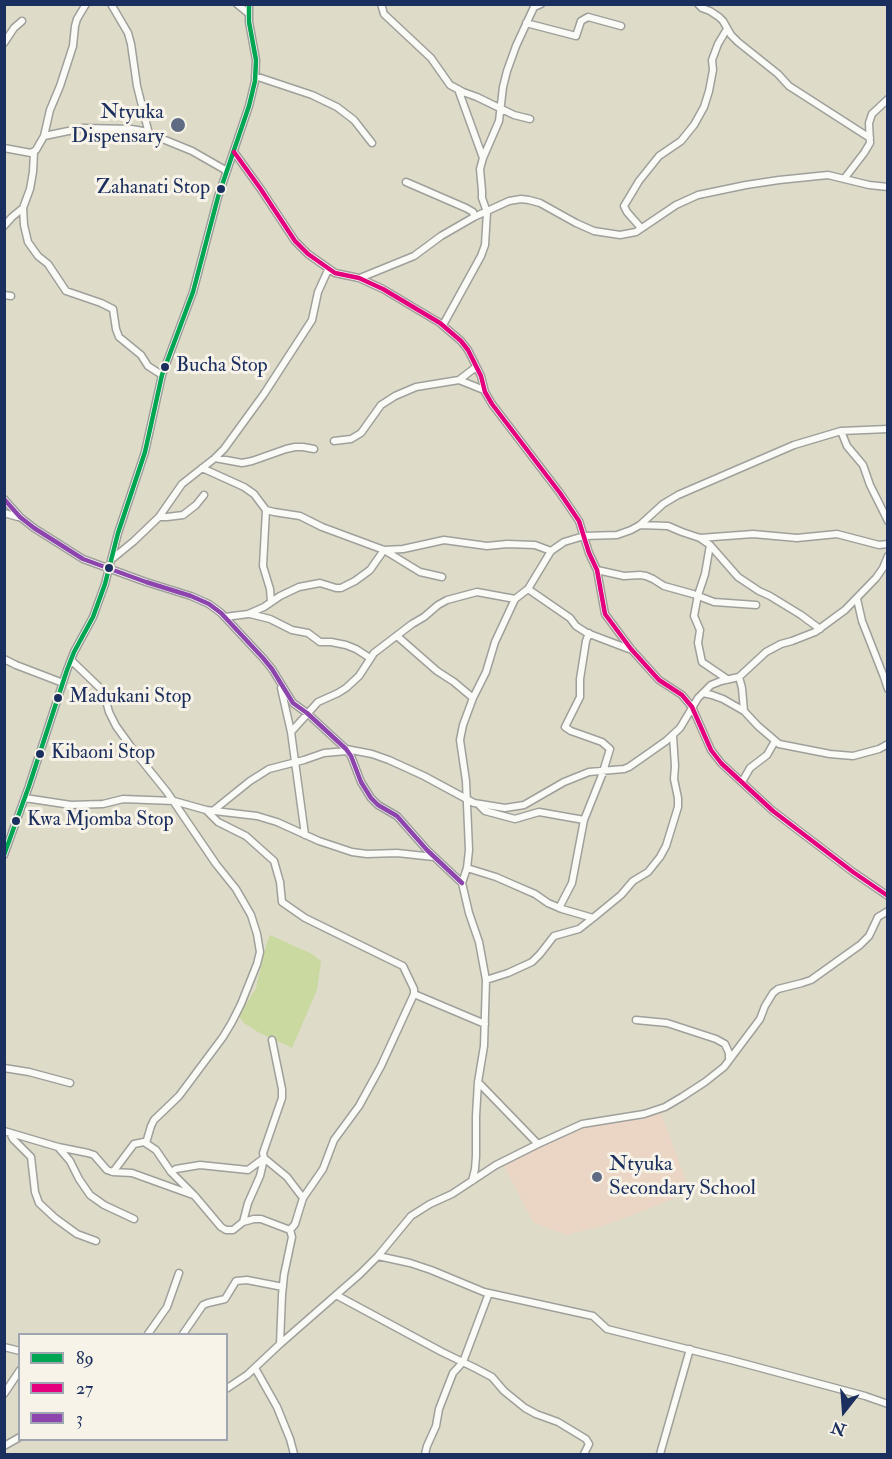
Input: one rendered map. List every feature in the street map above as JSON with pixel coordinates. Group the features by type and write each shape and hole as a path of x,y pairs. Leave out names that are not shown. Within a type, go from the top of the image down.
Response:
{"street":[{"path":"86,4 77,19 73,46 50,110 44,136 34,152 30,189 23,208 24,225 28,242 38,256 48,264 62,287 66,291 113,309 119,337 141,355 148,366 162,375"},
{"path":"111,4 128,33 148,134"},
{"path":"237,4 248,13"},
{"path":"4,855 71,660 93,617 110,568 118,533 145,452 162,375 191,297 214,211 249,106 256,60 248,13 249,4"},
{"path":"381,4 384,14 431,58 450,85 514,115 530,119"},
{"path":"443,325 485,245 487,212 482,198 480,169 499,121 507,71 526,23 534,8 540,4"},
{"path":"698,4 718,16 738,42 778,74 789,86 870,138"},
{"path":"526,23 576,36 581,21 588,17 621,26"},
{"path":"4,44 14,28 22,21"},
{"path":"641,228 624,206 639,181 659,156 681,141 704,108 713,70 712,60 727,29"},
{"path":"255,76 337,107 354,120 372,143"},
{"path":"457,89 483,158"},
{"path":"844,179 870,142 869,123 872,114 888,99"},
{"path":"44,136 83,128 130,129 192,151 227,171"},
{"path":"4,148 27,153 34,152"},
{"path":"234,152 295,241 308,254 328,270 340,275 359,278 383,289 443,325 461,341 481,376 484,390 492,405 579,521 597,570 605,614 631,649 659,680 682,695 692,707 711,750 721,763 773,811 888,896"},
{"path":"359,278 414,256 441,236 509,201 521,199 540,203 576,224 594,231 620,235 636,232 676,205 698,195 768,181 828,175 888,187"},
{"path":"406,182 466,208 473,212 474,217"},
{"path":"4,226 23,208"},
{"path":"112,559 159,517 182,484 215,458 264,394 310,322 320,285 328,270"},
{"path":"334,441 351,439 361,433 381,405 405,391 429,384 443,384 459,380 476,368"},
{"path":"459,380 484,390"},
{"path":"472,1181 477,1155 478,1082 484,1046 486,980 479,942 462,883 469,850 467,800 460,741 472,698 486,672 499,634 515,599 528,589 552,551 564,542 584,536 617,535 631,531 663,504 678,495 794,445 841,431 888,429"},
{"path":"841,431 847,446 863,465 888,521"},
{"path":"215,458 242,463 295,447 314,449"},
{"path":"202,468 244,487 254,494 266,510 300,516 384,550 420,572 442,577"},
{"path":"159,517 183,515 190,511 204,495"},
{"path":"4,499 20,518 83,559 191,596 215,608 263,658 293,703 326,729 338,744 347,750 371,798 378,805 398,816 413,835 462,883"},
{"path":"266,510 263,566 272,602"},
{"path":"4,513 20,518"},
{"path":"640,525 668,526 700,538 738,577 820,628"},
{"path":"700,538 753,534 797,538 837,534 879,545 888,544"},
{"path":"384,550 403,549 444,540 487,546 535,545 552,551"},
{"path":"710,546 694,616 700,630 698,643 701,660 727,680"},
{"path":"225,617 248,614 298,587 320,583 336,588 346,586 370,570 384,550"},
{"path":"210,810 269,769 324,753 347,750 390,760 467,800 498,807 524,805 564,782 589,772 629,767 673,736 692,707 711,685 739,677 772,648 806,637 845,610 883,568 888,556"},
{"path":"597,570 624,576 646,576 664,586 714,602 756,605"},
{"path":"528,589 570,618 576,626 631,649"},
{"path":"291,732 318,702 346,688 358,676 374,653 438,605 447,600 477,592 515,599"},
{"path":"857,599 862,621 888,689"},
{"path":"248,614 270,619 292,630 308,633 320,642 346,645 370,658"},
{"path":"559,908 572,883 584,820 610,749 602,742 570,731 565,727 580,698 580,679 589,633"},
{"path":"397,636 472,698"},
{"path":"4,659 63,683"},
{"path":"71,660 104,693 116,726 174,801 241,897 255,924 260,952 241,1004 223,1037 179,1096 154,1120 146,1143"},
{"path":"739,677 744,711"},
{"path":"279,681 291,732 305,835"},
{"path":"703,693 723,699 744,711 779,744 853,756 879,749 888,744"},
{"path":"486,980 532,962 554,936 579,928 594,918 621,895 633,881 648,872 660,857 666,846 678,807 673,736"},
{"path":"742,782 750,768 767,755 775,741"},
{"path":"25,798 71,805 103,804 123,799 174,801 210,810 257,816 352,852 435,857"},
{"path":"477,804 485,811 516,819 539,812 584,820"},
{"path":"210,810 218,822 246,836 274,861 280,882 282,902 305,918 402,966 414,989 414,994 381,1066 359,1106 334,1140 323,1169 303,1198 295,1224 290,1230"},
{"path":"467,868 496,877 535,894 559,908 594,918"},
{"path":"228,1388 247,1376 378,1256 411,1216 452,1194 496,1165 538,1143 582,1124 644,1114 665,1107 705,1082 724,1067 760,1019 773,993 778,989 811,980 860,945 869,936 878,917 888,911"},
{"path":"414,994 485,1024"},
{"path":"636,1020 667,1023 716,1039 725,1044 729,1060"},
{"path":"243,1222 248,1203 260,1176 263,1153 282,1098 272,1040"},
{"path":"4,1068 70,1083"},
{"path":"478,1082 538,1143"},
{"path":"7,1132 94,1155 105,1169 132,1173 194,1195"},
{"path":"7,1132 31,1157 35,1192 39,1203 77,1234 96,1241"},
{"path":"114,1172 134,1144 146,1143 156,1150 171,1172 221,1227 233,1230 248,1219 261,1219 290,1230"},
{"path":"58,1147 70,1161 90,1195 104,1205 134,1219"},
{"path":"171,1172 183,1167 200,1165 244,1170 256,1165 264,1158"},
{"path":"264,1158 287,1178 303,1198"},
{"path":"280,1344 283,1287 292,1237 290,1230"},
{"path":"378,1256 432,1270 489,1293 593,1316 607,1329 690,1349 888,1404"},
{"path":"149,1333 167,1307 179,1273"},
{"path":"184,1333 203,1305 225,1299 236,1281 247,1280 283,1287"},
{"path":"425,1455 453,1373 463,1362 489,1293"},
{"path":"336,1295 492,1377 504,1391 525,1408 558,1422 586,1439 589,1444 584,1455"},
{"path":"660,1455 690,1349"},
{"path":"255,1368 277,1407 294,1455"},
{"path":"4,1395 18,1373"},
{"path":"4,1446 18,1438"}],"shaded area":[{"name":"Ntyuka Secondary School","path":"661,1113 690,1191 603,1226 566,1235 533,1222 503,1164 534,1148 583,1128"}],"green space":[{"path":"270,935 312,954 321,961 317,990 292,1048 258,1032 244,1023 239,1016 256,988"}],"transit line":[{"name":"89","path":"4,855 67,670 93,617 105,584 118,533 145,452 162,375 193,292 218,197 249,106 255,81 256,60 249,22 249,4"},
{"name":"27","path":"234,152 295,241 308,254 335,273 359,278 383,289 440,323 461,341 481,376 485,392 492,404 579,521 597,570 605,614 631,649 659,680 682,695 692,707 711,750 721,763 773,811 888,896"},
{"name":"3","path":"4,499 20,517 34,528 83,559 191,596 209,604 221,613 272,669 293,703 346,749 371,798 397,816 427,850 462,883"}],"place":[{"name":"Ntyuka Dispensary","path":"178,125"},
{"name":"Zahanati Stop","path":"221,189"},
{"name":"Bucha Stop","path":"165,367"},
{"name":"Madukani Stop","path":"58,698"},
{"name":"Kibaoni Stop","path":"40,754"},
{"name":"Kwa Mjomba Stop","path":"16,821"},
{"name":"Ntyuka Secondary School","path":"597,1177"}]}
